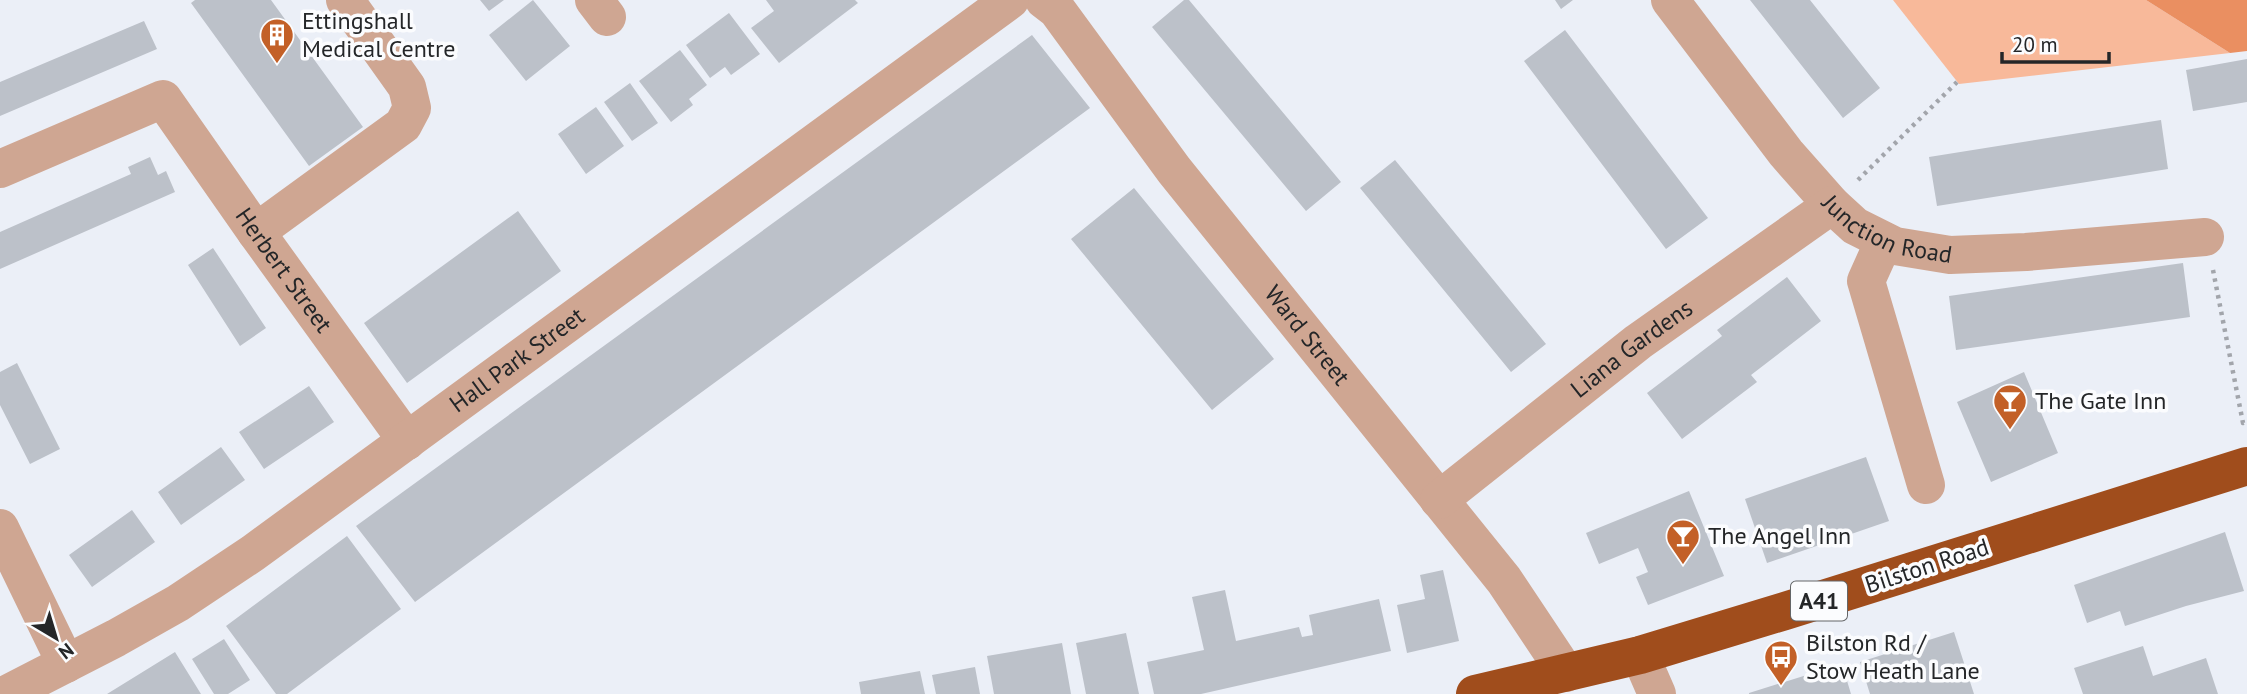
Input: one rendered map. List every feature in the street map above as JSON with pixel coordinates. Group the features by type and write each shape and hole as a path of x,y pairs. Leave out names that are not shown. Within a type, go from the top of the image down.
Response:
{"highway":[{"name":"Bilston Road","path":"1566,673 1640,655 1785,611 2247,466"},
{"name":"A41","path":"1475,694 1566,673"}],"street":[{"path":"256,232 403,125 412,107 407,87 345,0"},
{"name":"Hall Park Street","path":"7,694 178,603 253,553 1010,0"},
{"name":"Ward Street","path":"1044,0 1057,10 1174,170 1504,580 1566,673"},
{"name":"Junction Road","path":"1670,0 1786,153 1832,205 1855,226 1895,246 1950,255 2026,252 2205,237"},
{"name":"Herbert Street","path":"0,169 163,99 407,440"},
{"name":"Liana Gardens","path":"1439,500 1638,342 1832,205"},
{"path":"1884,241 1866,281 1926,485"},
{"path":"0,528 66,664"},
{"path":"1640,655 1657,694"}],"path":[{"path":"1832,205 1957,82"},
{"path":"2205,237 2243,423 2247,421"}],"shaded area":[{"path":"1893,0 2146,0 2230,53 1959,84"},
{"path":"2146,0 2247,0 2247,51 2230,53"}],"building":[{"name":"Ettingshall Medical Centre","path":"195,0 271,0 363,127 309,166 191,3"},
{"path":"480,0 504,0 489,11"},
{"path":"533,0 570,46 526,81 489,35"},
{"path":"766,0 855,0 858,3 779,63 751,28 774,11"},
{"path":"1184,0 1189,0 1341,182 1306,211 1152,27"},
{"path":"1555,0 1573,0 1561,9"},
{"path":"1750,0 1810,0 1880,88 1843,118"},
{"path":"729,13 760,54 731,75 725,67 710,78 686,45"},
{"path":"144,21 157,49 0,116 0,82"},
{"path":"1565,30 1708,218 1666,249 1524,61"},
{"path":"1032,35 1090,108 415,602 356,526"},
{"path":"680,50 707,85 689,99 693,105 671,122 639,81"},
{"path":"2247,59 2247,102 2193,111 2186,70"},
{"path":"630,83 658,123 632,141 604,102"},
{"path":"596,107 624,146 586,174 558,134"},
{"path":"2161,120 2168,169 1937,206 1929,157"},
{"path":"150,157 158,175 166,171 175,192 0,269 0,232 131,174 128,167"},
{"path":"1395,160 1546,344 1511,372 1360,188"},
{"path":"1134,188 1274,359 1212,410 1071,239"},
{"path":"518,211 561,271 407,383 364,323"},
{"path":"213,248 266,328 240,346 188,265"},
{"path":"2183,263 2190,317 1956,350 1949,296"},
{"path":"1787,277 1821,321 1751,375 1757,382 1682,439 1647,393 1722,336 1717,330"},
{"path":"17,363 60,449 30,464 0,405 0,372"},
{"path":"2024,372 2058,453 1991,482 1957,402"},
{"path":"309,386 334,422 264,469 239,432"},
{"path":"221,447 245,480 181,525 158,492"},
{"path":"1866,457 1889,521 1767,563 1745,499"},
{"path":"1689,491 1724,576 1648,605 1636,577 1648,572 1638,548 1599,564 1586,533"},
{"path":"132,510 155,542 92,587 69,555"},
{"path":"2225,532 2244,591 2125,626 2120,611 2087,623 2074,585"},
{"path":"347,536 401,609 287,694 276,694 226,626"},
{"path":"1443,570 1459,641 1407,653 1397,605 1425,599 1420,575"},
{"path":"1225,590 1236,641 1299,627 1302,637 1313,635 1309,615 1379,599 1391,651 1201,694 1154,694 1147,662 1204,650 1192,597"},
{"path":"1954,632 1974,694 1870,694 1860,662"},
{"path":"1126,633 1139,694 1086,694 1076,643"},
{"path":"224,639 250,680 228,694 214,694 192,659"},
{"path":"1062,643 1071,694 994,694 987,656"},
{"path":"2143,646 2153,676 2206,658 2218,694 2083,694 2074,668"},
{"path":"175,652 201,694 107,694"},
{"path":"1842,664 1851,694 1749,694 1749,693"},
{"path":"975,667 980,694 936,694 932,675"},
{"path":"920,671 925,694 861,694 859,682"}],"place":[{"name":"Ettingshall Medical Centre","path":"277,65"},
{"name":"The Gate Inn","path":"2010,431"},
{"name":"The Angel Inn","path":"1683,566"},
{"name":"Bilston Rd / Stow Heath Lane","path":"1781,687"}]}
